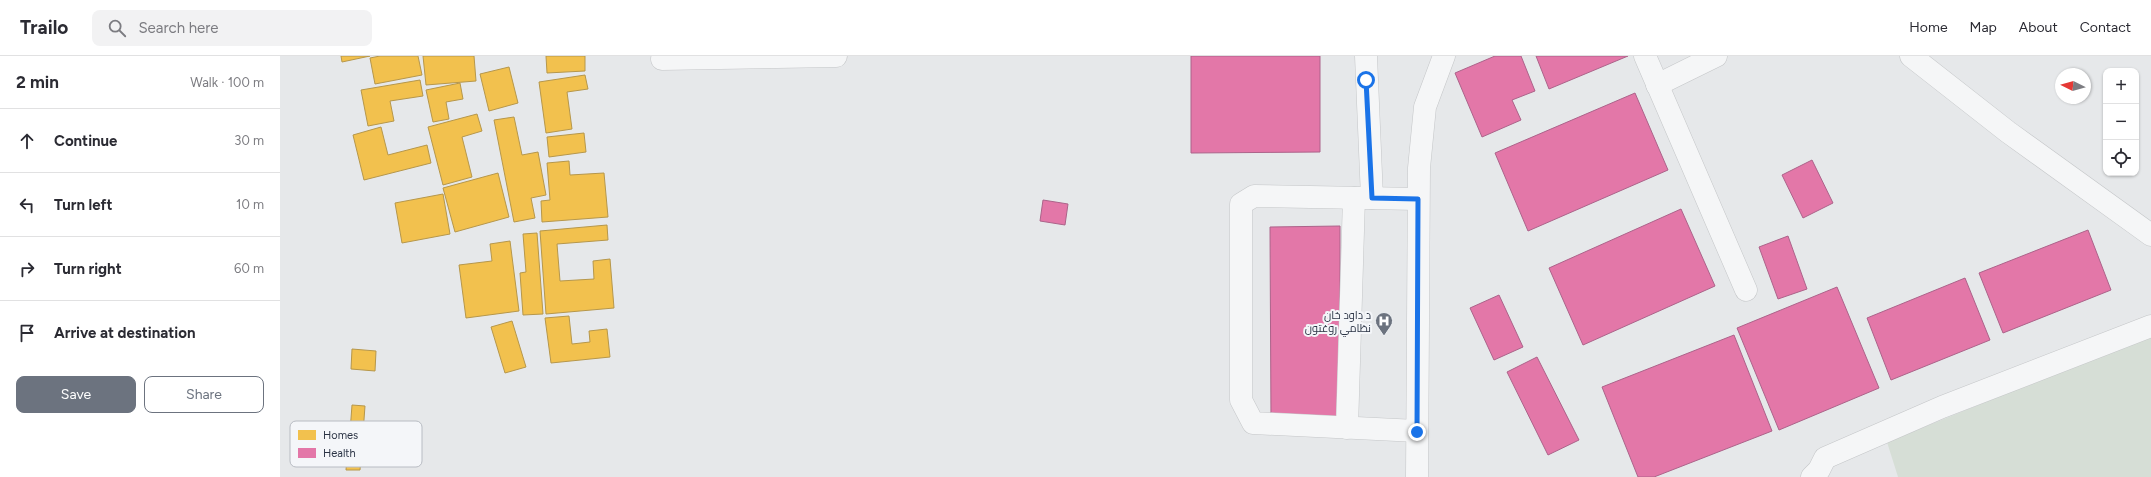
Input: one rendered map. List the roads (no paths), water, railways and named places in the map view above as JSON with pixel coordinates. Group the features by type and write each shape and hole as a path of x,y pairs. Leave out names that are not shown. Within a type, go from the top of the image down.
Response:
{"street":[{"path":"662,59 836,56"},
{"path":"1347,428 1363,198 1366,56"},
{"path":"1417,477 1419,168 1425,107 1444,56"},
{"path":"1645,56 1746,290"},
{"path":"1657,85 1716,56"},
{"path":"1911,56 2008,132 2151,235"},
{"path":"1417,432 1252,423 1241,400 1241,204 1254,196 1418,199"},
{"path":"1812,477 1819,470 1825,458 1942,407 2151,326"}],"place":[{"name":"د داود خان نظامي روغتون","path":"1384,336"}]}
